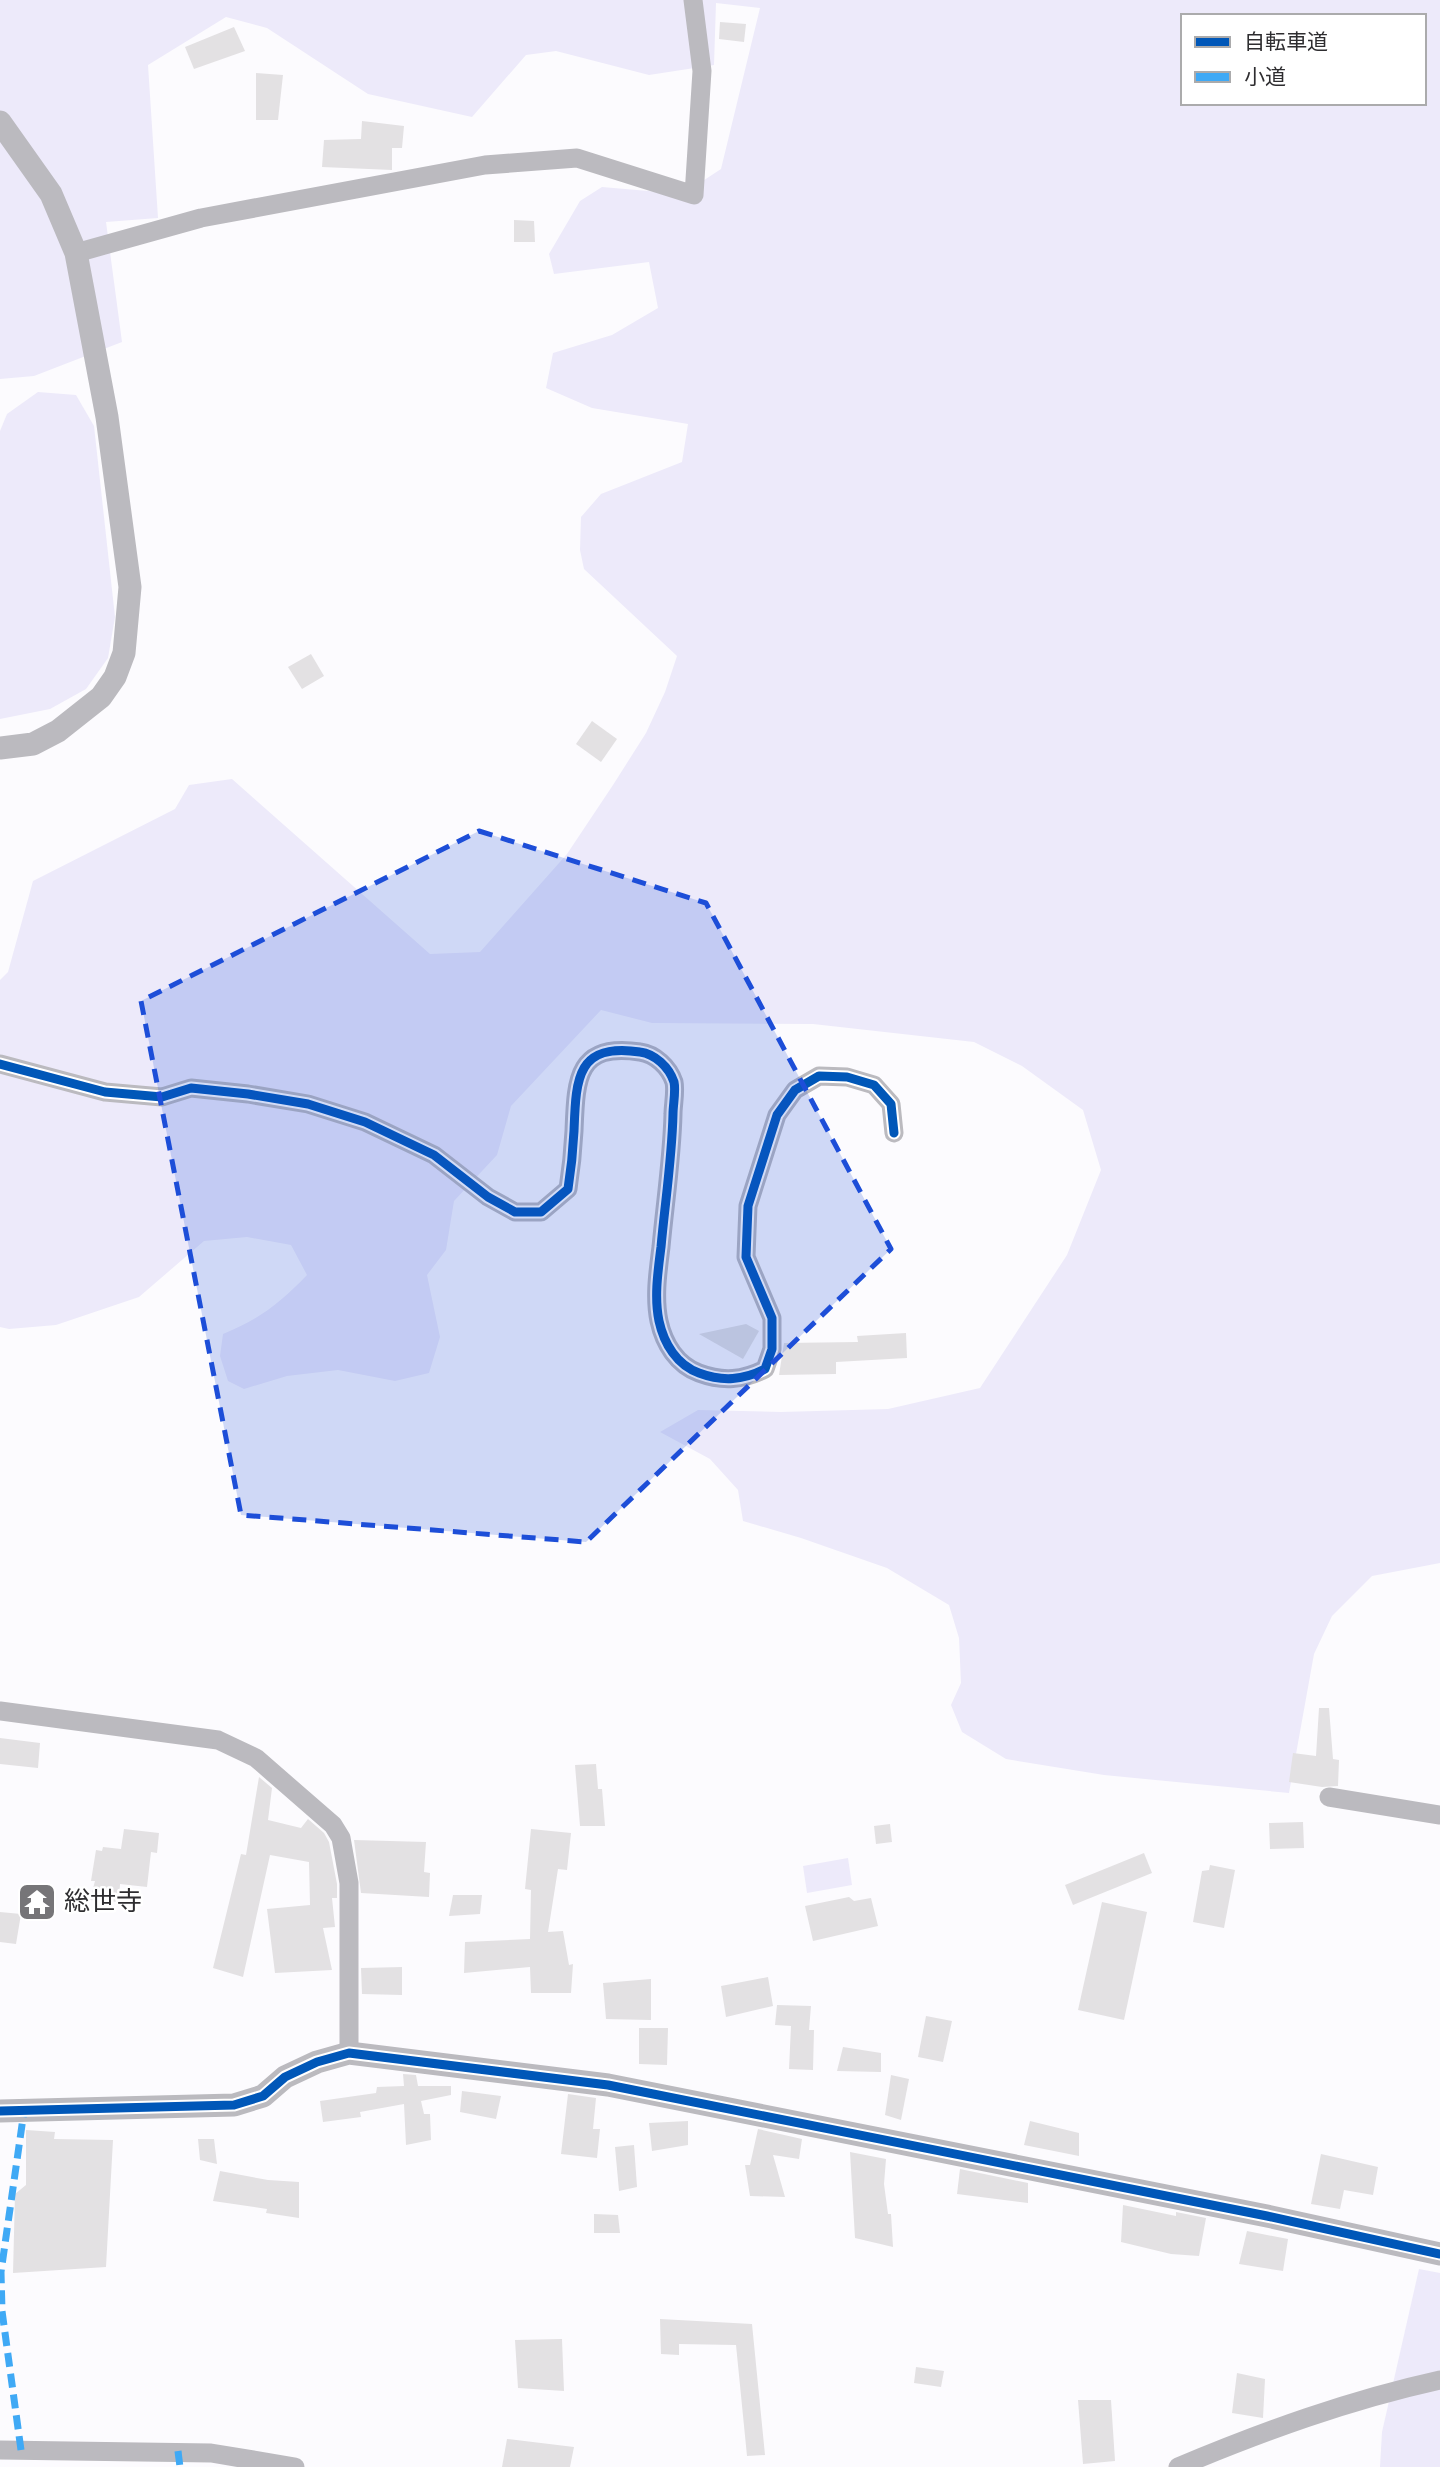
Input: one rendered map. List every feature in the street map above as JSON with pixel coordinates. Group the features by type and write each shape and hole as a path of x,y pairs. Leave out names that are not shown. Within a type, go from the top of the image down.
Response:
{"street":[{"path":"76,253 201,218 485,165 577,158 694,195 702,71 694,0"},
{"path":"0,122 51,194 76,253 107,416 130,587 124,653 115,677 100,697 58,731 33,744 0,748"},
{"path":"0,1064 105,1093 162,1097 191,1088 308,1104 365,1122 434,1155 488,1197 515,1212 541,1212 568,1189 575,1096 581,1070 596,1055 621,1049 648,1053 664,1065 674,1083 673,1127 656,1289 658,1320 665,1341 678,1362 715,1379 747,1378 765,1368 772,1349 772,1318 746,1258 748,1206 777,1115 789,1098 795,1090 819,1076 847,1077 874,1085 891,1104 894,1133"},
{"path":"0,1711 218,1740 256,1758 332,1825 341,1838 348,1883 349,2053"},
{"path":"1329,1797 1440,1815"},
{"path":"0,2111 234,2105 263,2096 285,2077 317,2062 349,2053 608,2085 1267,2216 1440,2255"},
{"path":"1178,2467 1302,2418 1395,2390 1440,2380"},
{"path":"0,2450 211,2453 295,2467"}],"highlighted area":[{"path":"479,831 706,903 891,1249 586,1542 241,1515 141,1001"}],"shaded area":[{"path":"0,0 1440,0 1440,1563 1372,1576 1332,1616 1314,1654 1289,1793 1104,1775 1006,1759 962,1732 951,1705 961,1683 959,1638 949,1605 887,1568 743,1521 738,1490 710,1459 660,1432 698,1410 781,1412 888,1409 980,1388 1067,1255 1101,1170 1083,1110 1022,1066 974,1042 813,1024 652,1023 601,1010 511,1106 497,1155 454,1201 446,1250 427,1275 440,1337 429,1373 395,1381 338,1370 287,1376 244,1389 228,1381 220,1356 223,1334 269,1309 307,1275 291,1245 247,1237 204,1241 139,1297 56,1325 9,1329 0,1327 0,980 8,972 33,881 175,809 189,785 232,779 430,954 480,952 567,854 646,733 665,692 677,656 584,569 580,550 581,517 601,494 682,462 688,424 592,408 546,388 553,353 612,335 658,308 649,262 554,274 549,254 580,201 602,187 683,194 721,169 760,8 716,3 714,65 649,75 556,51 526,55 472,117 368,94 267,28 226,17 148,65 158,218 106,222 122,342 34,376 0,379"},
{"path":"38,392 76,395 94,426 115,617 108,658 86,689 50,709 0,719 0,431 7,414"},
{"path":"848,1858 852,1885 807,1893 803,1866"},
{"path":"1419,2269 1440,2273 1440,2467 1380,2467 1382,2432"}],"building":[{"path":"720,22 746,24 744,42 719,39"},
{"path":"234,27 245,51 194,69 185,47"},
{"path":"256,73 283,75 278,120 256,120"},
{"path":"362,121 404,126 402,148 392,148 392,170 322,167 324,140 361,139"},
{"path":"514,220 534,221 535,242 514,242"},
{"path":"311,654 324,676 302,689 288,667"},
{"path":"592,721 617,739 601,762 576,744"},
{"path":"746,1324 759,1331 743,1359 699,1334"},
{"path":"906,1333 907,1358 836,1362 836,1374 779,1375 784,1343 858,1342 857,1336"},
{"path":"1319,1708 1329,1708 1333,1759 1339,1760 1338,1786 1322,1787 1289,1782 1293,1753 1316,1756"},
{"path":"0,1738 40,1743 38,1768 0,1764"},
{"path":"596,1764 598,1789 602,1789 605,1826 580,1826 575,1765"},
{"path":"259,1777 272,1788 268,1820 301,1828 308,1819 324,1833 329,1842 337,1884 337,1898 332,1898 335,1927 323,1928 332,1970 275,1973 267,1909 310,1905 309,1862 270,1855 243,1977 213,1968 241,1854 246,1855"},
{"path":"1303,1822 1304,1848 1270,1849 1269,1823"},
{"path":"890,1824 892,1842 876,1844 874,1826"},
{"path":"124,1829 159,1833 157,1853 151,1852 147,1887 120,1884 119,1902 90,1900 95,1881 91,1881 96,1850 102,1851 103,1847 121,1849"},
{"path":"531,1829 571,1833 567,1870 558,1869 548,1932 563,1931 569,1965 573,1964 571,1993 531,1993 530,1967 464,1973 465,1942 530,1939 531,1890 525,1889"},
{"path":"354,1840 426,1842 424,1872 430,1873 429,1897 361,1893"},
{"path":"1144,1853 1152,1873 1073,1905 1065,1885"},
{"path":"1210,1865 1235,1870 1224,1928 1193,1922 1202,1871 1209,1870"},
{"path":"453,1895 482,1895 480,1914 449,1916"},
{"path":"849,1897 854,1901 871,1898 878,1926 813,1941 805,1906"},
{"path":"1102,1902 1147,1912 1124,2020 1078,2010"},
{"path":"0,1912 21,1914 16,1944 0,1942"},
{"path":"402,1967 402,1995 362,1994 361,1968"},
{"path":"768,1977 773,2006 726,2017 721,1986"},
{"path":"651,1979 651,2020 606,2019 603,1983"},
{"path":"777,2005 811,2006 809,2030 814,2030 813,2070 789,2069 791,2026 775,2025"},
{"path":"926,2016 952,2021 943,2062 918,2057"},
{"path":"639,2028 668,2028 667,2065 639,2064"},
{"path":"843,2047 881,2053 881,2072 837,2071"},
{"path":"403,2074 416,2075 418,2086 451,2086 451,2095 421,2101 424,2114 430,2114 431,2140 406,2145 404,2104 360,2112 361,2117 323,2122 320,2101 376,2093 377,2087 404,2086"},
{"path":"891,2075 909,2079 901,2120 885,2115"},
{"path":"462,2091 501,2096 496,2119 460,2112"},
{"path":"568,2094 596,2098 593,2129 600,2129 597,2158 561,2154"},
{"path":"688,2121 688,2145 652,2151 649,2123"},
{"path":"1030,2121 1079,2133 1079,2156 1024,2145"},
{"path":"758,2129 802,2139 799,2159 773,2155 785,2197 750,2196 745,2165 750,2165"},
{"path":"26,2130 55,2132 54,2139 113,2140 106,2267 13,2273 15,2194 26,2185"},
{"path":"198,2139 214,2139 217,2164 200,2160"},
{"path":"634,2145 637,2187 619,2191 615,2147"},
{"path":"850,2152 886,2159 884,2184 888,2214 891,2214 893,2247 855,2238"},
{"path":"1321,2154 1378,2167 1373,2195 1344,2190 1340,2209 1311,2204"},
{"path":"960,2169 1028,2183 1028,2203 957,2194"},
{"path":"220,2171 268,2180 299,2182 299,2218 266,2213 267,2209 213,2201"},
{"path":"1123,2205 1176,2216 1176,2212 1206,2218 1199,2256 1171,2254 1121,2242"},
{"path":"594,2214 618,2215 620,2233 594,2233"},
{"path":"1247,2231 1288,2239 1283,2271 1239,2264"},
{"path":"660,2319 752,2324 765,2455 747,2456 736,2345 679,2344 679,2355 661,2354"},
{"path":"562,2339 564,2391 518,2388 515,2340"},
{"path":"916,2367 944,2371 941,2387 914,2383"},
{"path":"1237,2373 1265,2379 1263,2418 1232,2413"},
{"path":"1078,2400 1111,2400 1115,2461 1083,2464"},
{"path":"507,2439 574,2447 570,2467 502,2467"}],"marked path":[{"path":"21,2450 2,2311 1,2272 24,2111"},
{"path":"178,2451 180,2467"}],"cycle path":[{"path":"0,1064 105,1092 162,1097 191,1088 308,1104 365,1122 434,1155 488,1197 515,1212 541,1212 568,1189 576,1096 584,1069 592,1059 603,1053 619,1050 651,1055 669,1071 675,1090 657,1284 659,1321 664,1338 684,1365 699,1373 725,1379 749,1376 765,1369 772,1349 772,1318 746,1257 748,1206 777,1115 795,1090 819,1076 847,1077 874,1085 891,1104 894,1133"},
{"path":"0,2111 234,2105 263,2096 285,2077 317,2062 349,2053 608,2085 1267,2216 1440,2254"}],"place":[{"name":"総世寺","path":"37,1902"}]}
